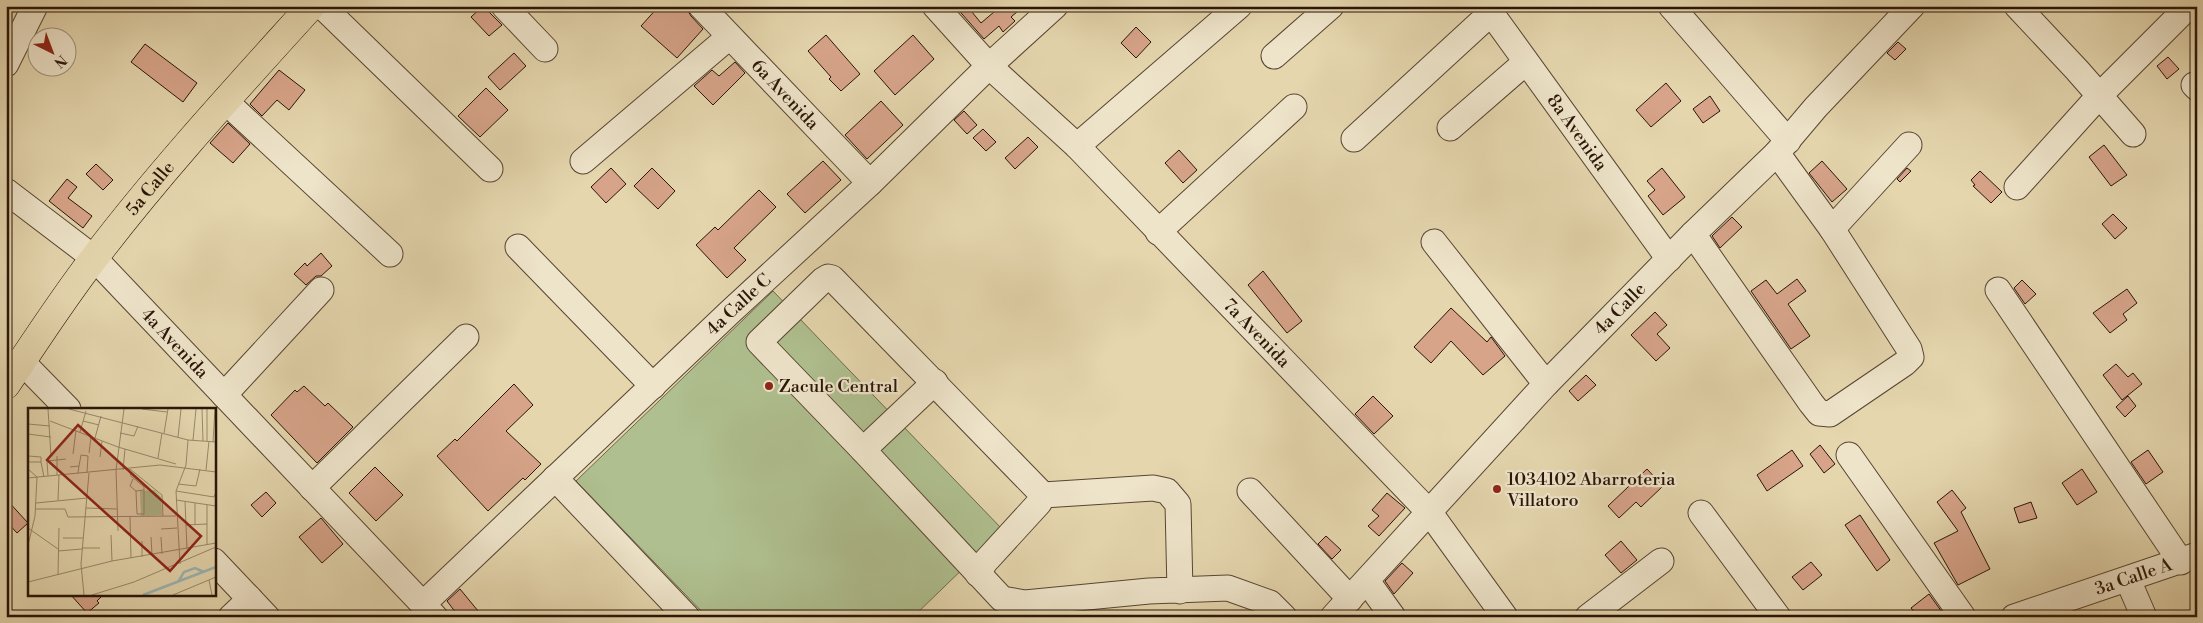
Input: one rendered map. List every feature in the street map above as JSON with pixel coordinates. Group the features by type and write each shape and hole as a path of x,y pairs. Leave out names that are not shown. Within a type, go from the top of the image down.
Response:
{"main road":[{"name":"5a Calle","path":"6,385 94,258 226,101 311,6"}],"street":[{"path":"6,64 35,6"},
{"path":"322,6 490,169"},
{"path":"504,6 545,49"},
{"name":"6a Avenida","path":"701,6 870,183"},
{"name":"7a Avenida","path":"935,6 989,66 1077,146 1430,513 1505,617"},
{"name":"4a Calle C","path":"429,610 555,478 730,312 870,183 989,66 1056,6"},
{"path":"1077,146 1239,6"},
{"path":"1274,56 1331,6"},
{"path":"1671,6 1782,147 1909,349 1911,357 1905,364 1830,414 1819,413 1693,234"},
{"name":"4a Calle","path":"1333,617 1546,384 1693,234 1782,147 1816,107 1912,6"},
{"path":"2017,6 2133,134"},
{"path":"2017,186 2099,96 2184,11 2185,6"},
{"path":"1354,139 1489,10"},
{"name":"8a Avenida","path":"1489,10 1669,259"},
{"path":"583,161 729,37"},
{"path":"1450,128 1526,62"},
{"path":"226,101 390,254"},
{"path":"1158,232 1294,106"},
{"path":"1832,229 1909,145"},
{"name":"4a Avenida","path":"6,191 94,258 429,610"},
{"path":"1434,242 1546,384"},
{"path":"518,247 653,386"},
{"path":"759,342 828,277 838,284 1043,494 1153,488 1168,490 1178,504 1180,590"},
{"path":"224,395 321,290"},
{"path":"1998,290 2189,559"},
{"path":"730,312 863,450 1002,599 1025,603 1149,591 1228,588 1270,603 1284,617"},
{"path":"312,488 466,337"},
{"path":"22,362 67,408"},
{"path":"863,450 935,382"},
{"path":"1849,455 1963,617"},
{"path":"555,478 687,617"},
{"path":"1250,492 1359,590 1392,617"},
{"path":"978,574 985,562 1039,503 1043,494"},
{"path":"1701,513 1778,617"},
{"name":"3a Calle A","path":"2014,617 2189,559"},
{"path":"1588,617 1661,561"},
{"path":"215,562 268,617"},
{"path":"2128,580 2144,617"},
{"path":"231,617 250,599"}],"green space":[{"name":"Zacule Central","path":"773,291 1003,530 913,617 707,617 576,481"}],"building":[{"path":"483,6 502,25 489,36 471,17"},
{"path":"659,6 685,6 703,29 677,58 641,26"},
{"path":"955,6 967,6 981,23 1001,6 1024,6 1011,17 1015,21 1003,32 999,26 984,39"},
{"path":"1136,27 1151,42 1136,58 1121,43"},
{"path":"826,35 860,74 841,91 829,79 831,77 808,51"},
{"path":"913,35 934,59 895,95 874,71"},
{"path":"1898,42 1906,49 1895,60 1887,53"},
{"path":"145,44 197,83 183,102 131,62"},
{"path":"514,53 526,66 500,90 488,77"},
{"path":"2168,57 2179,69 2167,79 2157,66"},
{"path":"735,62 745,73 713,105 694,86 712,70 719,76"},
{"path":"279,70 305,90 289,110 277,100 262,116 250,104"},
{"path":"1666,83 1681,101 1651,127 1636,110"},
{"path":"486,88 508,110 480,137 458,116"},
{"path":"1710,96 1720,111 1703,123 1693,109"},
{"path":"881,101 903,125 867,159 845,135"},
{"path":"964,111 977,125 967,134 954,120"},
{"path":"228,123 250,144 233,163 210,143"},
{"path":"983,129 996,142 986,151 973,138"},
{"path":"1028,137 1038,147 1015,169 1005,158"},
{"path":"2104,145 2127,175 2111,186 2089,157"},
{"path":"1179,150 1197,170 1183,183 1165,163"},
{"path":"823,161 841,180 805,213 787,194"},
{"path":"1822,161 1847,189 1832,202 1809,173"},
{"path":"96,164 113,180 103,190 86,174"},
{"path":"611,168 626,184 606,203 591,187"},
{"path":"652,168 675,191 658,209 634,186"},
{"path":"1662,168 1685,197 1663,215 1648,196 1655,190 1647,181"},
{"path":"1907,168 1911,171 1900,182 1897,179"},
{"path":"1980,171 2002,192 1991,203 1973,186 1975,185 1971,180"},
{"path":"67,179 77,187 68,198 92,216 83,228 49,201"},
{"path":"759,190 776,207 734,248 746,260 727,278 696,245 715,227 718,230"},
{"path":"2113,214 2127,228 2115,239 2102,224"},
{"path":"1732,217 1742,227 1720,248 1712,236"},
{"path":"321,253 332,266 321,276 316,276 306,285 294,274 305,263 307,266"},
{"path":"1263,271 1302,321 1287,333 1248,285"},
{"path":"1797,279 1806,291 1788,304 1810,336 1791,349 1751,291 1766,280 1777,294"},
{"path":"2022,280 2036,294 2025,304 2014,288"},
{"path":"2127,289 2137,303 2123,314 2127,320 2110,333 2093,313"},
{"path":"1451,308 1487,342 1491,337 1505,356 1483,375 1451,341 1431,363 1414,347"},
{"path":"1655,312 1667,325 1657,334 1670,348 1656,361 1631,335"},
{"path":"2116,364 2128,377 2133,373 2142,384 2122,400 2103,375"},
{"path":"1586,375 1596,385 1578,401 1569,391"},
{"path":"514,384 533,405 506,431 541,464 488,511 437,456 455,439 457,441"},
{"path":"304,386 325,406 328,403 353,427 317,463 271,415 295,390 297,392"},
{"path":"1373,396 1393,416 1374,434 1355,414"},
{"path":"2128,396 2136,406 2125,417 2116,407"},
{"path":"1820,445 1835,464 1824,473 1810,454"},
{"path":"1792,450 1803,466 1767,491 1757,475"},
{"path":"2148,450 2163,472 2146,484 2131,462"},
{"path":"375,467 403,495 376,521 349,493"},
{"path":"1647,469 1663,486 1641,507 1636,502 1619,518 1608,506"},
{"path":"2082,469 2097,492 2077,505 2062,483"},
{"path":"1952,490 1966,508 1961,512 1990,569 1958,585 1934,543 1958,531 1937,502"},
{"path":"266,492 276,503 262,517 251,505"},
{"path":"1387,493 1405,508 1379,536 1368,526 1379,516 1372,510"},
{"path":"6,499 28,523 17,533 6,521"},
{"path":"2031,502 2037,518 2019,523 2014,508"},
{"path":"1860,515 1890,560 1877,571 1845,525"},
{"path":"321,518 343,544 322,563 299,537"},
{"path":"1326,536 1341,550 1332,559 1318,544"},
{"path":"1621,541 1637,560 1621,573 1605,555"},
{"path":"1811,562 1822,575 1803,590 1792,577"},
{"path":"1402,563 1413,573 1394,594 1385,581"},
{"path":"460,589 483,617 459,617 447,601"},
{"path":"1929,594 1942,612 1935,617 1918,617 1911,608"},
{"path":"72,596 102,596 97,601 99,603 87,613"}],"place":[{"name":"Zacule Central","path":"769,386"},
{"name":"1034102 Abarroteria Villatoro","path":"1497,489"}]}
